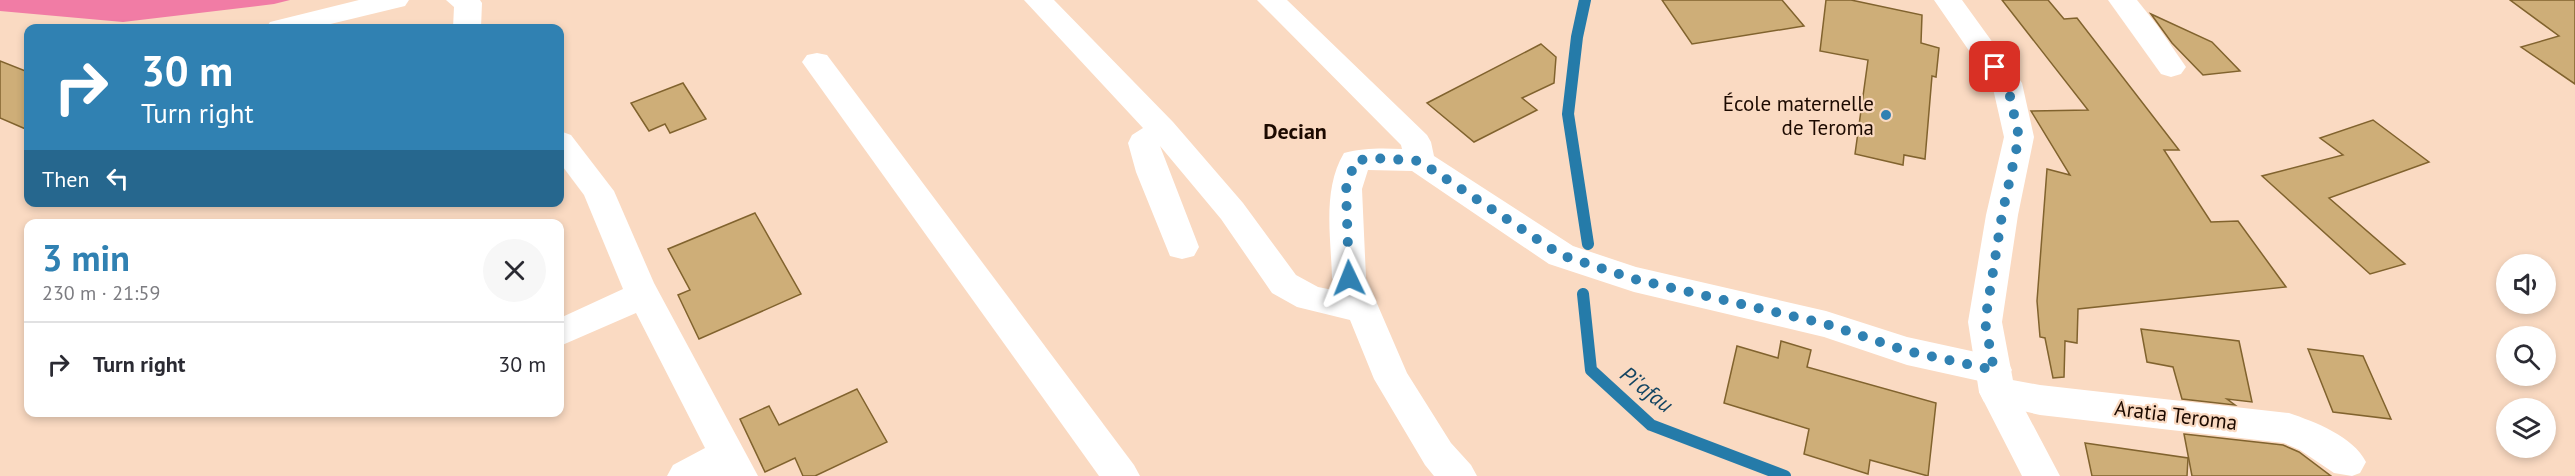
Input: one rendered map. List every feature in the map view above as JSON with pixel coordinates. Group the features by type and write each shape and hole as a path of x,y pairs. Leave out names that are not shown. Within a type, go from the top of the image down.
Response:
{"street":[{"path":"296,24 395,0"},
{"path":"460,0 468,3 467,24"},
{"path":"1038,0 1162,129 1232,211 1284,284 1309,297 1362,310"},
{"path":"1271,0 1416,142 1419,161 1374,158 1355,161 1346,189 1349,278 1392,379 1438,454 1458,476"},
{"path":"1948,0 2007,83 2019,137 2002,215 1985,322 1996,381 2041,476"},
{"path":"2122,0 2147,31 2156,48 2171,67"},
{"path":"817,62 1121,476"},
{"path":"1162,129 1143,143 1182,247"},
{"path":"564,147 598,191 644,295 733,466 686,476"},
{"name":"Aratia Teroma","path":"1419,161 1561,255 1634,279 1826,324 1996,381 2040,400 2289,428 2313,439 2347,462"},
{"path":"564,331 644,295"}],"shaded area":[{"path":"0,0 290,0 274,4 123,22 0,11"}],"building":[{"path":"1662,0 1782,0 1804,26 1692,44"},
{"name":"École maternelle de Teroma","path":"1826,0 1851,0 1922,15 1921,43 1939,48 1936,77 1932,76 1925,159 1904,155 1903,165 1855,154 1868,60 1820,51"},
{"path":"2002,0 2048,0 2064,19 2077,18 2179,150 2164,150 2211,222 2238,221 2286,287 2078,309 2077,343 2065,341 2064,377 2053,378 2045,338 2040,337 2037,301 2047,169 2070,175 2031,111 2088,110"},
{"path":"2510,0 2575,0 2575,84 2521,47 2559,36"},
{"path":"2151,14 2212,42 2240,71 2203,75 2172,43"},
{"path":"1541,44 1556,57 1554,83 1522,98 1537,110 1474,142 1427,103"},
{"path":"0,61 24,70 24,128 0,118"},
{"path":"683,83 706,119 670,133 665,124 649,131 631,103"},
{"path":"2373,120 2429,162 2329,198 2405,264 2370,274 2262,176 2343,155 2320,138"},
{"path":"755,213 801,294 699,339 678,295 690,290 668,249"},
{"path":"2141,329 2239,341 2252,402 2227,399 2235,405 2182,399 2173,367 2147,362"},
{"path":"1781,341 1811,350 1807,367 1936,403 1928,476 1870,460 1868,474 1804,454 1809,429 1724,403 1737,346 1778,358"},
{"path":"2308,349 2363,356 2391,419 2333,412"},
{"path":"857,389 887,442 815,476 803,476 795,458 765,472 740,419 769,406 779,425"},
{"path":"2184,434 2283,445 2299,452 2331,476 2192,476"},
{"path":"2085,443 2188,458 2187,476 2092,476"}],"waterway":[{"name":"Pi'afau","path":"1585,0 1577,37 1568,114 1588,244"},
{"name":"Pi'afau","path":"1583,294 1591,370 1651,425 1785,476"}],"place":[{"name":"École maternelle de Teroma","path":"1886,115"}],"district":[{"name":"Decian","path":"1295,131"}],"route":[{"path":"1349,278 1346,189 1355,161 1374,158 1419,161 1561,255 1634,279 1826,324 1907,351 1994,370 1985,322 2002,215 2019,137 2007,83 1995,67"}]}
